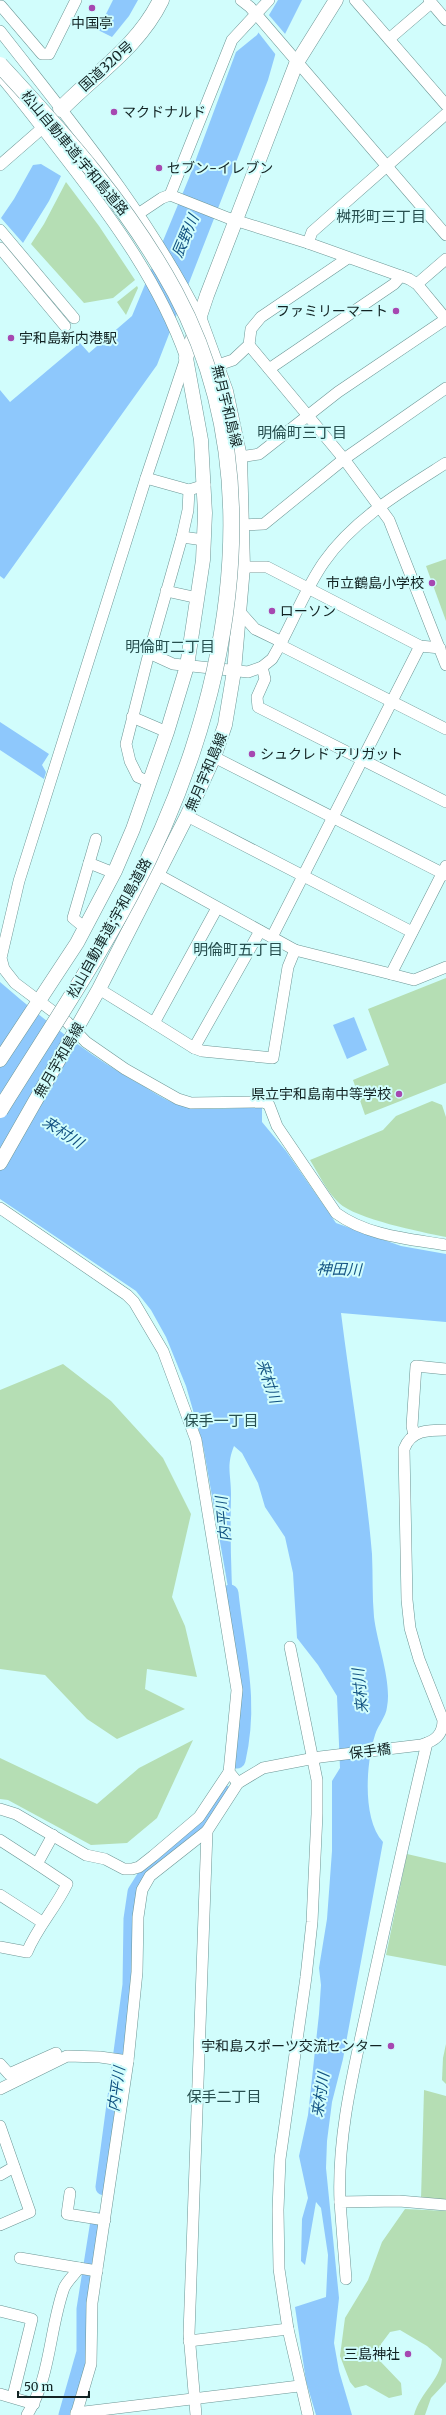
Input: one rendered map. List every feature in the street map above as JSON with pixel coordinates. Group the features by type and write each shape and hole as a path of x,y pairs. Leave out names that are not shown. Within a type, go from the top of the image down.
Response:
{"highway":[{"name":"国道320号","path":"61,109 124,52 139,34 161,0"},
{"name":"松山自動車道;宇和島道路","path":"0,65 103,182 147,245 176,294 196,337 219,414 228,472 232,519 228,597 218,652 208,700 177,792 159,837 128,900 0,1110"}],"main road":[{"path":"186,358 199,317 296,64 336,0"},
{"name":"無月宇和島線","path":"0,1163 100,989 187,816 214,757 225,725 234,671 244,567 240,457 234,420 218,365 199,317"},
{"name":"無月宇和島線","path":"0,1060 85,928 114,873 150,782 167,732 186,666 198,598 204,540 205,485 198,411 186,358"}],"street":[{"path":"2,5 40,52 49,54 76,0"},
{"path":"241,0 281,44 296,64 446,235"},
{"path":"174,197 232,40 259,19 269,0"},
{"path":"355,0 446,105"},
{"path":"389,39 430,1 446,20"},
{"path":"0,31 61,109 138,214 199,317"},
{"path":"26,64 40,52"},
{"path":"0,76 92,192 148,275 173,324 186,358 146,478 19,881 2,958 4,969 15,983 74,1034 125,1069 178,1099 192,1103 264,1102 269,1105 276,1126 336,1213 346,1220 390,1236 446,1245"},
{"path":"0,165 61,109"},
{"path":"308,243 312,232 446,114"},
{"path":"138,214 162,198 174,197 217,214 308,243 401,276 416,284 446,319 308,415 259,454 240,457"},
{"path":"0,230 74,318"},
{"path":"0,248 65,326"},
{"path":"218,365 233,360 249,345 251,329 261,317 348,258"},
{"path":"416,284 446,259"},
{"path":"269,369 394,284 401,276"},
{"path":"249,345 308,415 381,506 389,520 446,665"},
{"path":"243,525 264,524 344,459 446,388"},
{"path":"149,653 173,664 186,666 248,672 262,667 272,659 308,588 338,543 381,506 446,463"},
{"path":"146,478 189,490 205,485"},
{"path":"150,782 138,777 130,761 126,744 149,653 182,538 188,510 189,490"},
{"path":"182,538 204,540"},
{"path":"244,567 267,567 420,646 440,648"},
{"path":"166,591 198,598"},
{"path":"239,611 255,629 446,729"},
{"path":"272,937 420,646"},
{"path":"262,667 265,679 257,697 258,707 446,802"},
{"path":"132,718 167,732"},
{"path":"214,757 333,818 445,871 391,974"},
{"path":"187,816 412,932"},
{"path":"85,928 73,918 96,839"},
{"path":"89,863 114,873"},
{"path":"157,874 295,950 414,980 446,967"},
{"path":"154,1023 217,908"},
{"path":"194,1048 260,931"},
{"path":"100,989 194,1048 202,1051 273,1058 288,967 295,950"},
{"path":"0,1208 127,1295 134,1302 156,1338 171,1369 196,1440 201,1464 206,1508 236,1683 237,1704 229,1772 198,1817 138,1867 124,1869 105,1859 86,1855 16,1814 0,1809"},
{"path":"414,1435 412,1426 416,1366 446,1369"},
{"path":"346,2279 340,2202 340,2148 354,2071 424,1744 439,1736 443,1727 443,1720 410,1628 407,1600 404,1449 407,1440 422,1431 446,1430"},
{"path":"290,1647 316,1758 317,1814 312,1922 306,1977 280,2159 278,2210 279,2269 288,2329 299,2386 308,2415"},
{"name":"保手橋","path":"238,1782 263,1768 316,1758 424,1744"},
{"path":"229,1772 238,1782 207,1830 150,1876 142,1890 138,1917 137,1972 100,2219 89,2270 92,2303 91,2364 76,2414 299,2386"},
{"path":"196,2415 189,2341 207,1830"},
{"path":"37,1864 53,1835"},
{"path":"0,1840 67,1884 52,1912 42,1922 27,1952 0,1947"},
{"path":"0,1895 42,1922"},
{"path":"0,2064 9,2074 59,2051 67,2056"},
{"path":"0,2089 67,2056 94,2056 123,2060"},
{"path":"0,2225 30,2212 1,2130"},
{"path":"0,2175 14,2167"},
{"path":"70,2193 67,2214 100,2219"},
{"path":"340,2202 399,2202 446,2205"},
{"path":"20,2258 89,2270"},
{"path":"27,2415 34,2404 44,2378 65,2287 89,2270"},
{"path":"0,2311 32,2319 13,2396"},
{"path":"189,2341 288,2329"},
{"path":"0,2394 13,2396 34,2404"}],"green space":[{"path":"66,182 99,226 135,280 113,298 84,303 31,244 44,224"},
{"path":"137,286 138,288 126,315 117,302"},
{"path":"446,559 446,621 426,566"},
{"path":"446,978 446,1083 365,1115 353,1080 389,1065 368,1009"},
{"path":"432,1101 442,1105 446,1117 446,1237 374,1219 347,1209 339,1203 326,1188 310,1160 383,1130 396,1116"},
{"path":"63,1364 111,1401 163,1458 191,1514 172,1597 185,1626 197,1677 147,1669 145,1689 185,1709 117,1739 87,1719 45,1675 0,1669 0,1390"},
{"path":"193,1740 157,1818 127,1843 91,1845 8,1800 0,1799 0,1758 97,1804 139,1768"},
{"path":"407,1854 446,1863 446,1966 386,1955"},
{"path":"446,2044 446,2084 442,2080 443,2058"},
{"path":"424,2090 446,2096 446,2201 421,2199"},
{"path":"405,2209 446,2211 446,2382 431,2398 425,2415 414,2415 421,2400 438,2374 442,2359 427,2346 400,2330 390,2332 381,2344 380,2361 401,2383 402,2395 389,2398 366,2385 355,2388 350,2382 340,2356 345,2318 368,2280 382,2242"}],"water":[{"path":"113,0 138,0 129,16 112,37 98,30"},
{"name":"辰野川","path":"278,0 302,0 276,52 268,80 157,365 4,579 0,576 0,390 10,402 80,343 89,353 132,316 189,178 236,52 257,35"},
{"path":"41,164 61,176 49,201 23,243 1,218 14,199 33,165"},
{"path":"0,722 49,754 42,765 46,772 44,779 0,750"},
{"path":"0,982 52,1025 106,1064 168,1101 178,1105 203,1109 262,1108 262,1122 286,1151 336,1223 401,1246 446,1254 446,1322 341,1313 369,1524 372,1554 374,1617 388,1686 386,1711 384,1718 376,1731 368,1775 369,1805 372,1820 376,1832 383,1842 343,2059 332,2102 327,2141 326,2168 339,2298 334,2343 339,2371 352,2415 316,2415 306,2381 295,2307 326,2297 328,2255 321,2208 316,2202 305,2265 301,2261 302,2219 308,2198 299,2156 308,2115 319,2014 321,1985 319,1968 327,1919 332,1851 332,1781 340,1768 337,1696 318,1665 297,1638 293,1573 285,1537 265,1507 258,1483 242,1453 234,1446 230,1459 230,1465 231,1562 235,1631 231,1632 229,1593 203,1445 186,1386 166,1337 151,1310 136,1291 0,1199"},
{"path":"354,1017 367,1050 347,1059 333,1025"}],"pier":[{"path":"268,14 286,35 276,55 258,32"}],"waterway":[{"name":"内平川","path":"230,1593 243,1696 243,1717 237,1760"},
{"name":"内平川","path":"104,2187 131,1985 132,1919 136,1892 146,1876 190,1835 223,1793"},
{"name":"内平川","path":"67,2415 85,2352 85,2309 99,2221"}],"place":[{"name":"中国亭","path":"92,8"},
{"name":"マクドナルド","path":"114,112"},
{"name":"セブン-イレブン","path":"159,168"},
{"name":"ファミリーマート","path":"396,311"},
{"name":"宇和島新内港駅","path":"11,338"},
{"name":"市立鶴島小学校","path":"432,583"},
{"name":"ローソン","path":"272,611"},
{"name":"シュクレド アリガット","path":"252,754"},
{"name":"県立宇和島南中等学校","path":"399,1094"},
{"name":"宇和島スポーツ交流センター","path":"391,2046"},
{"name":"三島神社","path":"408,2354"}],"district":[{"name":"桝形町三丁目","path":"381,216"},
{"name":"明倫町三丁目","path":"302,432"},
{"name":"明倫町二丁目","path":"170,646"},
{"name":"明倫町五丁目","path":"238,949"},
{"name":"保手一丁目","path":"221,1420"},
{"name":"保手二丁目","path":"224,2096"}],"water label":[{"name":"来村川","path":"63,1132"},
{"name":"神田川","path":"339,1269"},
{"name":"来村川","path":"269,1381"},
{"name":"来村川","path":"360,1691"},
{"name":"来村川","path":"320,2095"}]}
